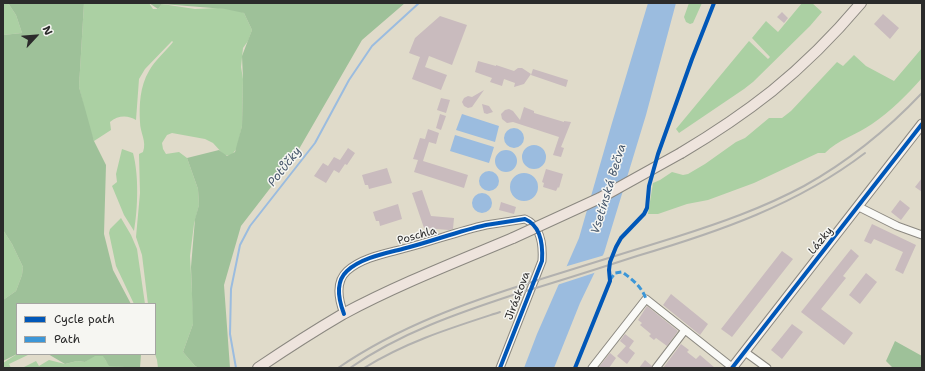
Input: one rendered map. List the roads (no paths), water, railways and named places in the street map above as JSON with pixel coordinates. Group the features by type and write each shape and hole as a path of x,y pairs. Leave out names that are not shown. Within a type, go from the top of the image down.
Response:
{"main road":[{"path":"258,368 306,336 344,314 394,289 513,238 600,198 681,153 728,123 772,91 813,55 860,3"}],"street":[{"name":"Lázky","path":"592,368 646,299 732,368 859,207 922,124"},
{"path":"859,207 897,226 922,235"},
{"name":"Poschla","path":"344,314 339,293 343,276 351,268 366,260 485,226 525,219 529,221 536,230"},
{"name":"Jiráskova","path":"500,368 542,261 541,239 536,230"},
{"path":"656,368 684,330"},
{"path":"745,352 767,368"}],"water":[{"name":"Vsetínská Bečva","path":"648,3 676,3 646,115 604,253 580,303 554,368 524,368 537,334 579,238"},
{"path":"462,114 499,126 495,142 456,130"},
{"path":"514,128 521,131 524,138 521,145 514,148 507,145 504,138 507,131"},
{"path":"455,135 494,147 489,163 450,151"},
{"path":"534,145 539,146 545,152 545,162 539,168 534,169 529,168 523,162 522,157 523,152 529,146"},
{"path":"506,150 510,151 516,157 516,165 510,171 506,172 502,171 496,165 495,161 496,157 502,151"},
{"path":"489,171 496,174 499,181 496,188 489,191 482,188 479,181 482,174"},
{"path":"524,173 534,177 538,187 534,197 524,201 514,197 510,187 514,177"},
{"path":"482,193 489,196 492,203 489,210 482,213 475,210 472,203 475,196"}],"waterway":[{"name":"Potůčky","path":"236,368 230,334 231,289 240,245 250,226 315,143 349,80 372,46 419,3"}],"railway":[{"path":"338,368 385,340 435,316 460,306 512,288 709,226 789,194 821,176 867,144 895,120 922,93"},
{"path":"350,368 389,344 451,317 516,294 727,227 756,215 812,188 865,153"},
{"path":"364,368 380,358 413,343 500,312"}]}
